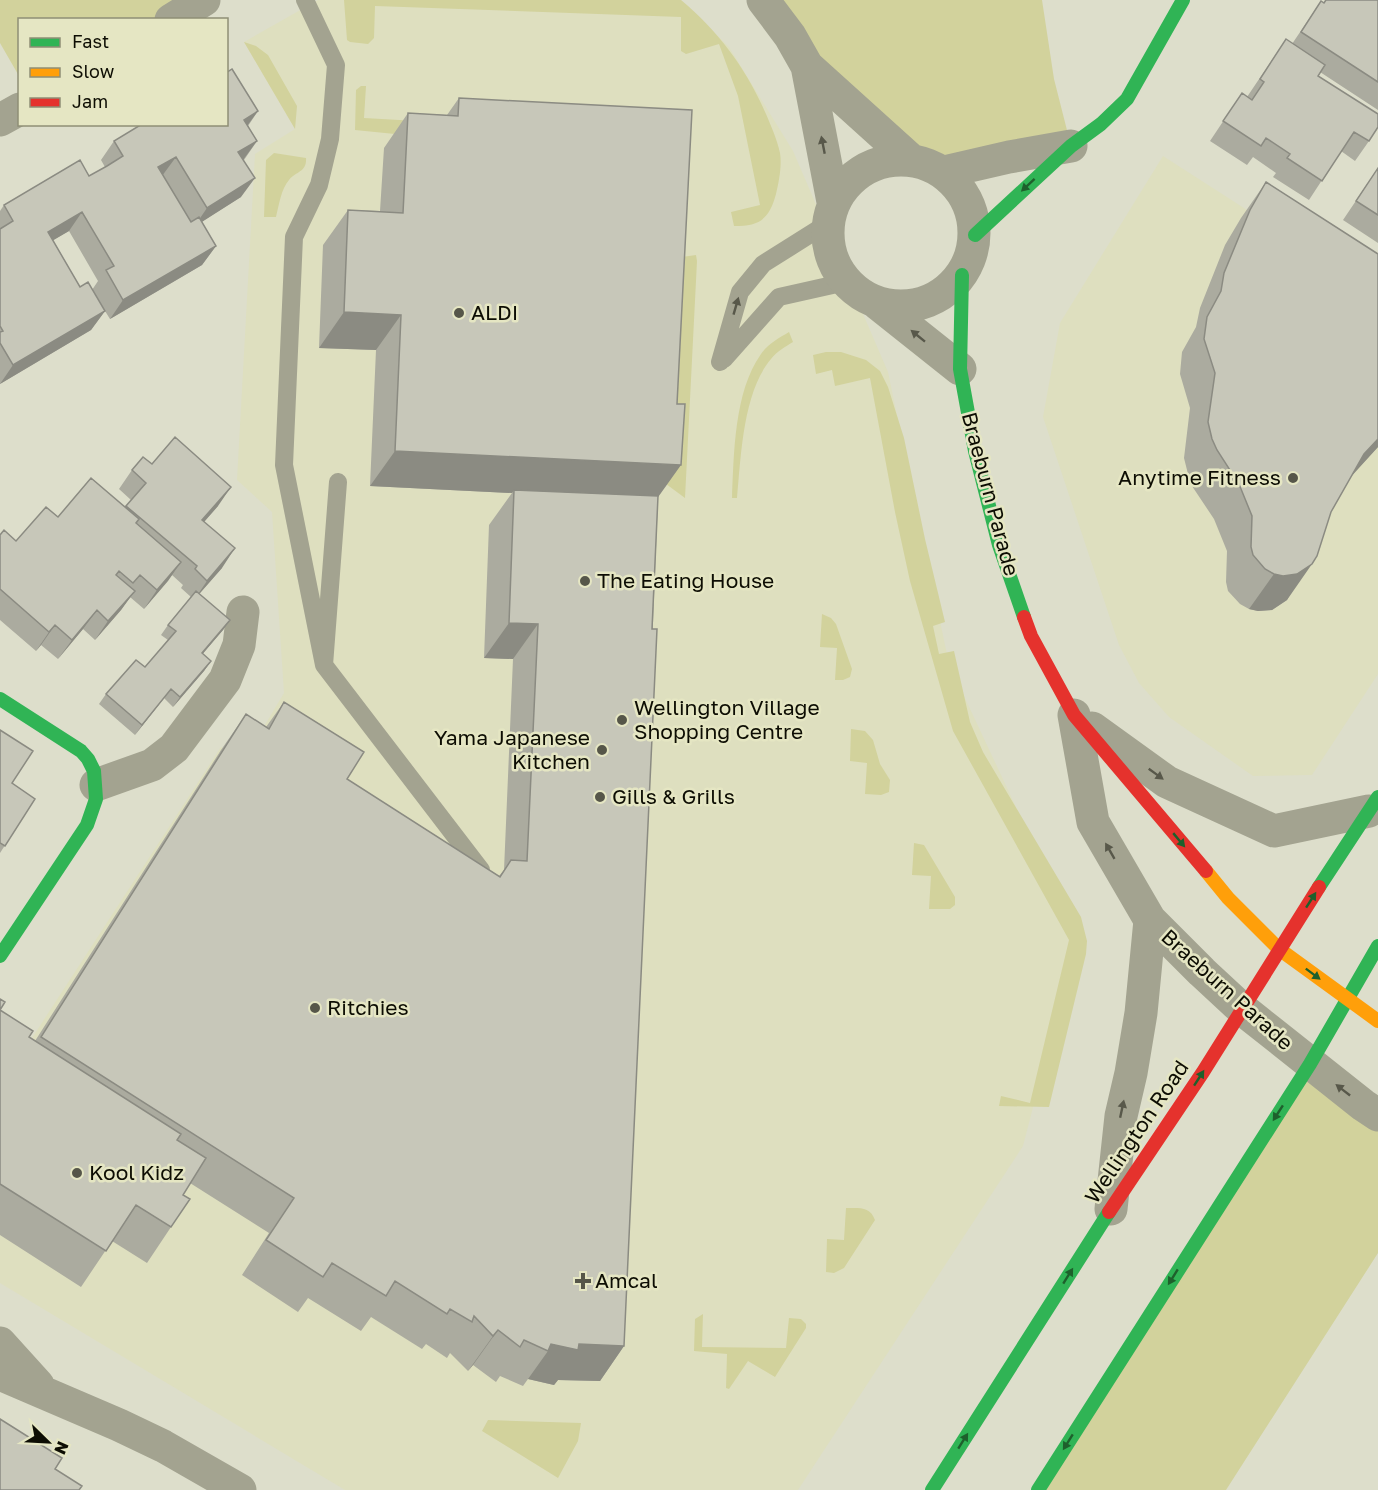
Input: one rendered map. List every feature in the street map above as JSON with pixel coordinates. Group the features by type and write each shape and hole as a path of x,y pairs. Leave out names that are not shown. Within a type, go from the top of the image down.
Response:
{"street":[{"path":"174,18 204,0"},
{"path":"763,0 785,28 807,66 910,159"},
{"path":"975,235 1071,146 1101,124 1127,99 1183,0"},
{"path":"807,66 830,212 828,244 834,264 846,282 860,294 877,303 960,369"},
{"path":"0,120 18,110"},
{"path":"944,172 1071,146"},
{"path":"830,212 847,183 865,168 886,160 910,159 926,163 944,172 961,190 972,211 975,235 971,256 962,275 946,292 924,303 901,307 877,303"},
{"name":"Braeburn Parade","path":"962,275 960,369 975,451 999,544 1031,636 1074,715 1228,898 1280,949 1378,1021"},
{"path":"96,785 152,765 174,748 225,680 239,645 243,612"},
{"path":"0,699 81,751 88,759 96,785 96,799 87,825 0,956"},
{"path":"1074,715 1167,782 1274,831 1374,804"},
{"name":"Braeburn Parade","path":"1074,715 1093,822 1150,920 1242,1009 1362,1105 1378,1115"},
{"name":"Wellington Road","path":"932,1490 1374,804"},
{"path":"1111,1209 1120,1116 1131,1073 1141,1013 1150,920"},
{"path":"1038,1490 1310,1064 1378,946"},
{"path":"0,1343 44,1391"},
{"path":"0,1374 44,1391 163,1446 240,1490"}],"lane":[{"path":"305,0 336,65 330,139 319,185 294,237 284,465 324,665 481,870"},
{"path":"830,212 763,264 740,292 720,362 779,297 846,282"},
{"path":"324,665 338,482"}],"shaded area":[{"name":"Wellington Village Shopping Centre","path":"318,0 681,0 729,47 793,151 888,372 949,664 1077,937 1023,1146 798,1490 345,1490 0,1283 0,1046 19,1058 221,747 244,760 284,693 272,512 237,480 255,154 295,129 244,42"},
{"path":"1163,156 1378,294 1378,674 1312,775 1253,776 1169,717 1139,683 1119,645 1043,417 1060,323"}],"green space":[{"path":"0,0 204,0 173,18 18,18 18,74 0,43"},
{"path":"344,0 681,0 708,25 730,52 750,81 766,114 781,158 778,184 770,210 762,220 756,223 734,226 731,212 760,205 738,96 719,44 686,54 681,51 681,17 375,6 374,38 368,44 347,40"},
{"path":"763,0 1042,0 1054,79 1071,146 944,172 918,160"},
{"path":"244,42 256,46 268,55 297,106 295,129"},
{"path":"361,86 366,86 364,118 417,121 415,136 355,130 356,90"},
{"path":"274,153 306,158 306,163 303,169 286,184 276,217 264,217 266,160"},
{"path":"696,255 685,498 662,481 675,258"},
{"path":"789,332 793,342 778,351 771,359 754,389 742,444 737,498 732,498 737,424 745,386 764,350"},
{"path":"841,352 866,360 880,371 888,387 904,438 945,622 933,626 939,654 954,651 970,722 983,752 1081,917 1087,941 1086,954 1049,1107 999,1106 1001,1096 1030,1103 1069,940 953,731 910,581 870,378 835,386 832,370 816,374 813,355"},
{"path":"822,614 831,618 836,624 852,669 850,677 843,680 835,680 837,648 820,647"},
{"path":"851,729 865,731 873,740 880,764 890,780 889,792 881,795 865,794 867,763 850,761"},
{"path":"914,843 924,845 955,897 955,905 950,909 929,909 931,876 912,875"},
{"path":"1310,1064 1378,1115 1378,1253 1226,1490 1037,1490"},
{"path":"846,1208 867,1210 875,1220 844,1268 834,1273 826,1272 827,1239 844,1240"},
{"path":"703,1314 702,1347 786,1348 789,1318 801,1319 806,1324 806,1328 775,1377 748,1361 729,1389 726,1388 727,1354 694,1351 695,1319"},
{"path":"488,1420 581,1423 578,1441 558,1478 482,1431"}],"building":[{"path":"1326,0 1378,0 1378,82 1301,32 1321,1 1324,3"},
{"path":"1286,39 1325,65 1318,76 1378,114 1378,127 1369,141 1354,132 1322,181 1287,158 1290,154 1266,138 1261,146 1223,121 1242,93 1252,100 1264,82 1260,79"},
{"path":"232,69 258,111 244,120 257,141 238,152 255,178 207,208 176,157 158,167 191,222 199,217 216,246 123,300 106,270 114,266 82,212 48,232 80,287 88,282 105,311 13,365 0,343 0,332 3,331 0,326 0,229 13,221 4,205 80,160 89,176 107,166 123,156 114,141 139,126 228,126 228,72"},
{"path":"459,98 692,110 677,404 685,404 681,465 395,451 401,315 344,312 348,210 403,213 408,113 458,116"},
{"path":"1378,168 1378,215 1356,201"},
{"path":"1266,182 1378,254 1378,439 1364,454 1331,512 1317,556 1312,564 1297,574 1283,576 1265,569 1253,555 1252,516 1239,484 1212,439 1208,422 1215,373 1204,339 1207,317 1221,291 1224,273 1250,210"},
{"path":"175,437 231,487 202,520 235,548 207,581 195,569 197,566 126,506 146,483 132,470 143,457 152,464"},
{"path":"91,478 139,519 136,523 181,562 157,590 140,575 133,583 119,571 116,575 135,591 108,621 97,610 72,640 55,625 49,632 0,589 0,535 4,530 16,541 46,507 58,517"},
{"path":"514,490 658,496 652,629 657,629 624,1346 579,1344 578,1350 551,1344 548,1351 524,1340 520,1347 498,1330 493,1336 474,1316 472,1322 450,1309 447,1314 395,1281 386,1296 332,1263 323,1277 266,1240 294,1198 41,1037 246,714 269,729 284,702 364,752 347,779 500,877 511,860 527,861 538,624 509,623"},
{"path":"196,591 230,620 202,653 211,661 180,697 171,689 142,725 106,694 136,660 145,667 176,631 168,625"},
{"path":"0,730 33,751 12,783 35,799 5,846 0,843"},
{"path":"0,999 5,1002 0,1010"},
{"path":"0,1010 33,1031 29,1037 181,1134 177,1140 206,1158 183,1195 190,1199 171,1227 136,1205 106,1251 0,1184"},
{"path":"0,1419 62,1458 55,1469 82,1486 79,1490 0,1490"}],"traffic: fast":[{"path":"975,235 1071,146 1101,124 1127,99 1183,0"},
{"path":"962,275 960,369 975,451 999,545 1024,617"},
{"path":"0,699 81,751 94,771 96,799 87,825 0,956"},
{"path":"1319,887 1378,797"},
{"path":"1038,1490 1310,1064 1378,946"},
{"path":"932,1490 1109,1212"}],"traffic: slow":[{"path":"1206,871 1228,898 1279,949 1378,1021"}],"traffic: jam":[{"path":"1024,617 1031,636 1074,715 1206,871"},
{"path":"1109,1212 1203,1072 1319,887"}],"place":[{"name":"ALDI","path":"459,313"},
{"name":"Anytime Fitness","path":"1293,478"},
{"name":"The Eating House","path":"585,581"},
{"name":"Wellington Village Shopping Centre","path":"622,720"},
{"name":"Yama Japanese Kitchen","path":"602,750"},
{"name":"Gills & Grills","path":"600,797"},
{"name":"Ritchies","path":"315,1008"},
{"name":"Kool Kidz","path":"77,1173"},
{"name":"Amcal","path":"583,1281"}]}
